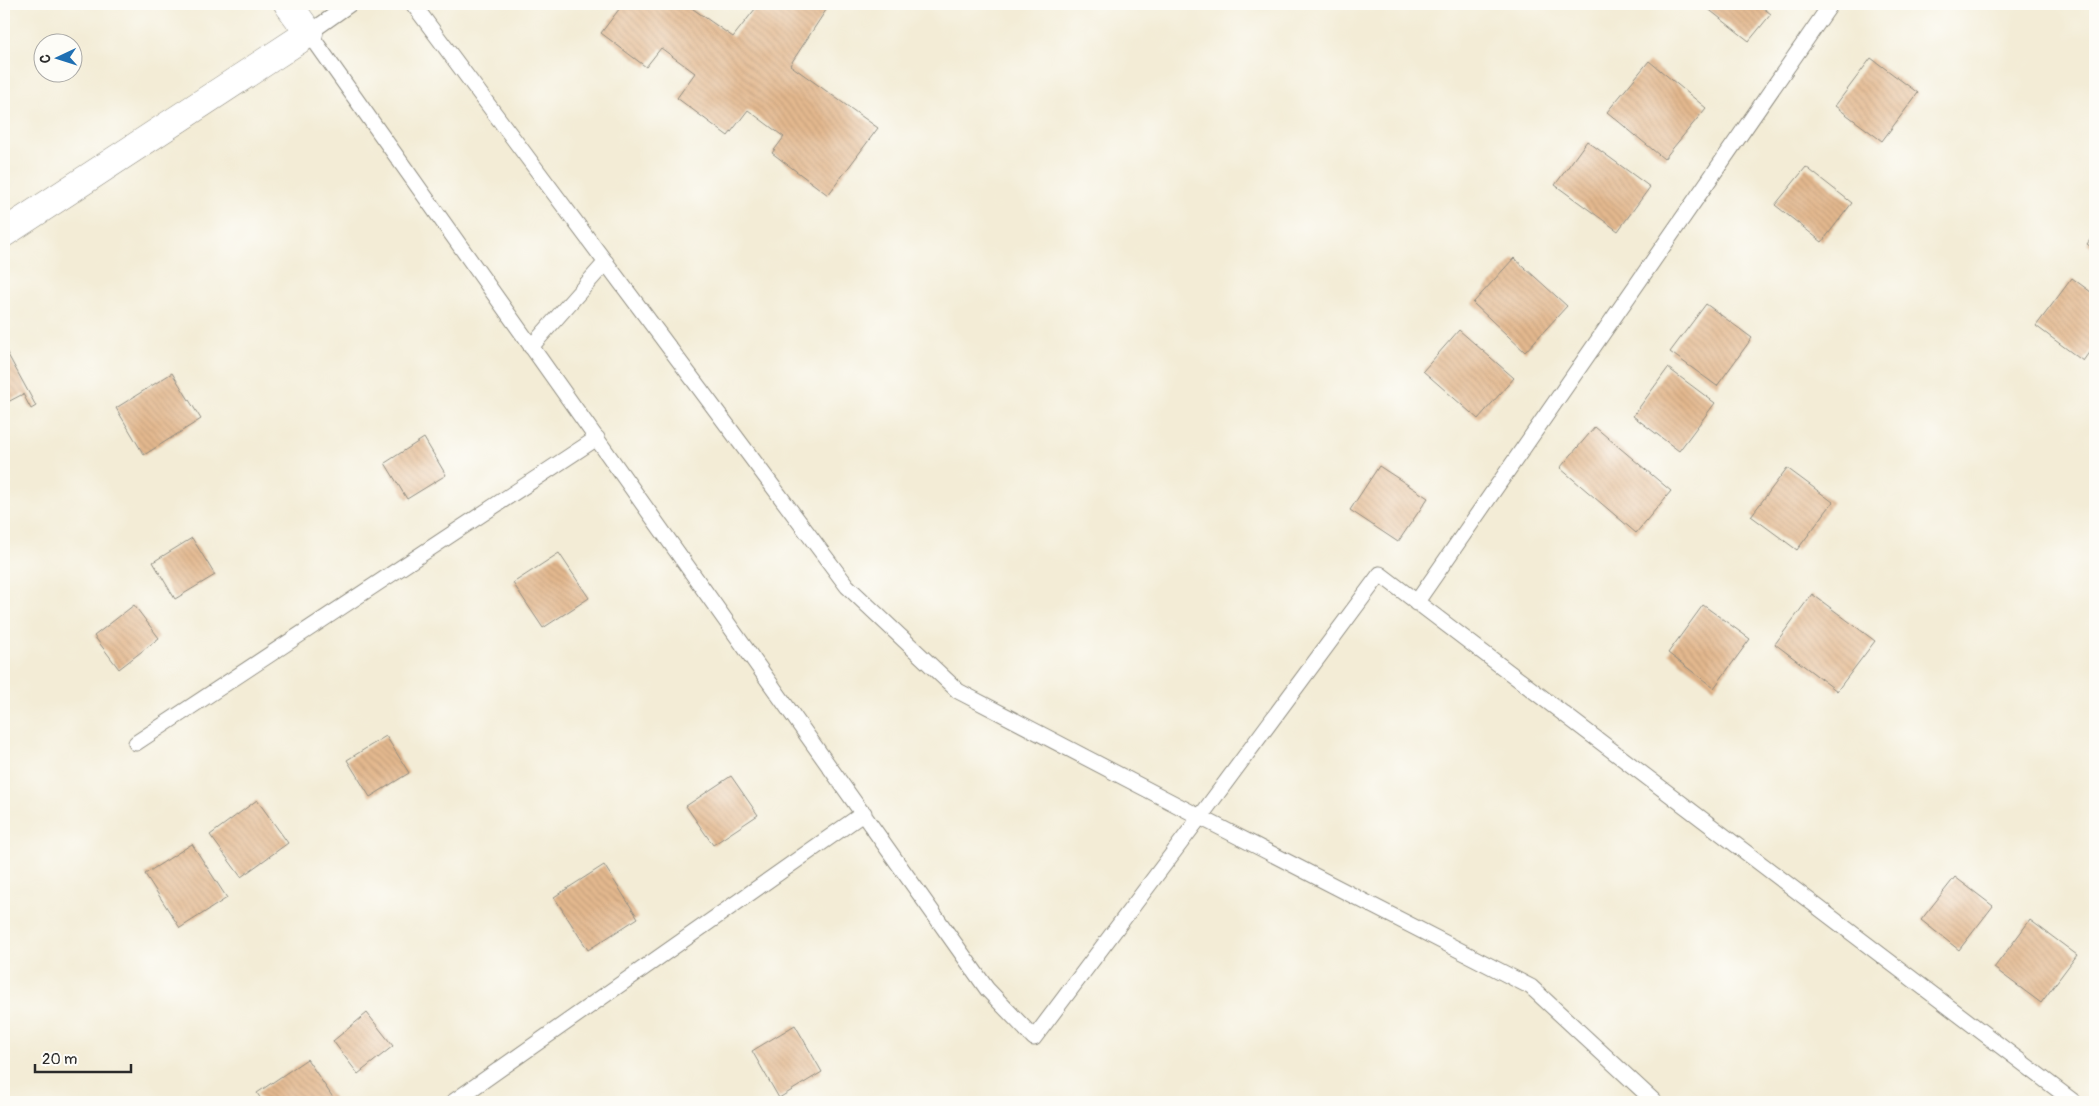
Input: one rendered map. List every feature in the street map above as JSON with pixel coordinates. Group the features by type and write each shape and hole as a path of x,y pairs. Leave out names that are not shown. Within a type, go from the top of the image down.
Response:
{"street":[{"path":"4,233 309,33 288,4"}],"lane":[{"path":"350,4 309,33 987,988 1034,1038 1380,574 2074,1102"},
{"path":"413,4 847,586 958,691 1531,987 1655,1102"},
{"path":"1416,603 1831,4"},
{"path":"531,347 606,262"},
{"path":"136,743 597,438"},
{"path":"453,1102 864,814"}],"building":[{"path":"623,4 686,4 733,37 759,4 830,4 790,65 878,128 828,195 772,153 784,137 748,110 728,136 677,98 695,73 661,48 646,67 601,33"},
{"path":"1702,4 1758,4 1771,14 1749,41"},
{"path":"1871,58 1918,93 1882,141 1835,106"},
{"path":"1649,61 1706,108 1664,159 1607,112"},
{"path":"1587,141 1650,187 1618,231 1555,185"},
{"path":"1806,167 1852,203 1822,242 1775,205"},
{"path":"2095,233 2095,250 2087,244"},
{"path":"1514,258 1567,306 1525,352 1473,303"},
{"path":"2072,278 2095,295 2095,344 2083,361 2036,326"},
{"path":"1706,304 1752,338 1717,386 1670,352"},
{"path":"1459,330 1514,378 1478,419 1423,371"},
{"path":"6,351 36,406 31,409 23,394 4,404 4,352"},
{"path":"1668,368 1715,403 1679,451 1633,416"},
{"path":"172,373 201,419 144,455 116,408"},
{"path":"1595,427 1671,491 1636,533 1560,468"},
{"path":"424,438 446,475 407,499 385,463"},
{"path":"1379,466 1428,498 1398,542 1350,510"},
{"path":"1787,468 1833,502 1797,550 1751,516"},
{"path":"192,538 215,575 175,599 153,562"},
{"path":"559,553 589,598 543,628 513,583"},
{"path":"1812,594 1875,641 1837,691 1775,644"},
{"path":"134,605 159,638 119,669 94,636"},
{"path":"1703,605 1750,639 1714,688 1668,653"},
{"path":"386,736 409,773 370,797 347,760"},
{"path":"731,776 758,815 713,845 686,806"},
{"path":"257,800 288,843 241,877 210,835"},
{"path":"192,844 227,898 180,928 145,874"},
{"path":"604,865 638,918 588,950 554,897"},
{"path":"1955,877 1993,906 1959,950 1921,920"},
{"path":"2030,920 2077,955 2041,1003 1994,968"},
{"path":"367,1013 393,1046 358,1074 333,1041"},
{"path":"795,1025 822,1072 779,1098 752,1051"},
{"path":"307,1059 336,1102 263,1102 257,1093"}]}
